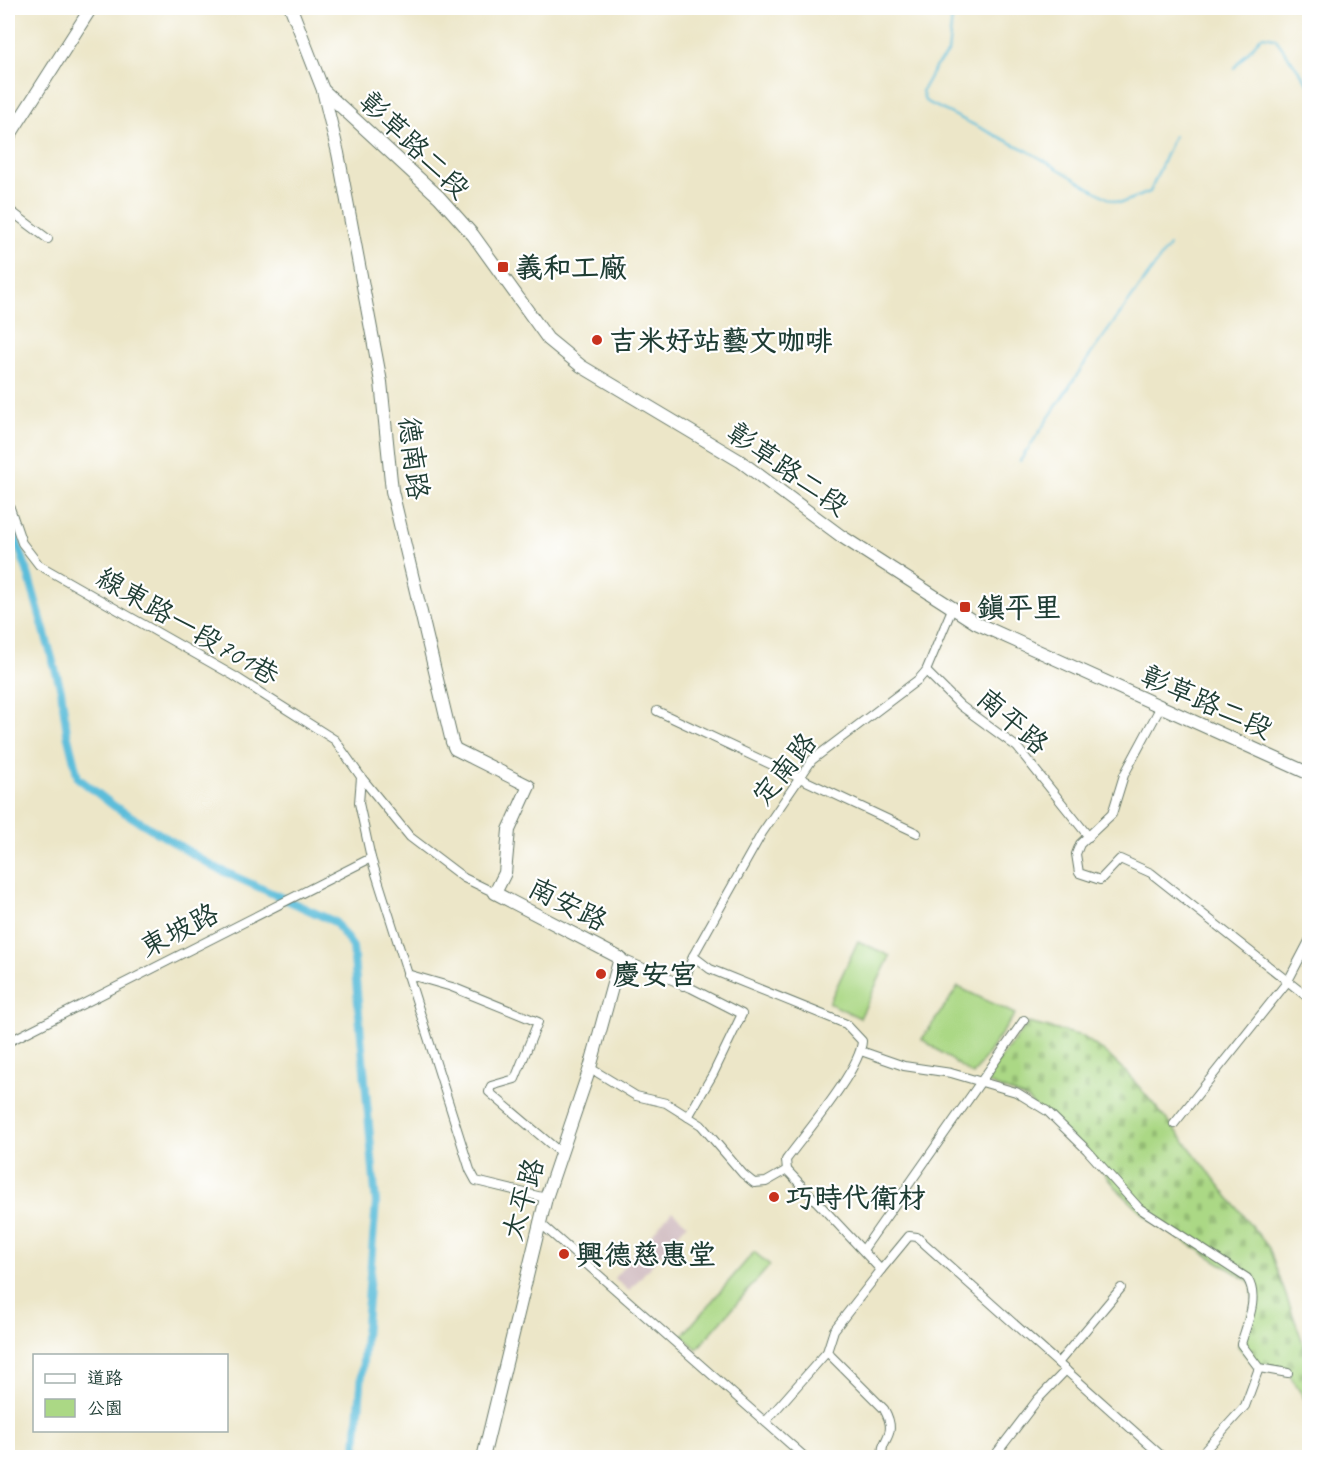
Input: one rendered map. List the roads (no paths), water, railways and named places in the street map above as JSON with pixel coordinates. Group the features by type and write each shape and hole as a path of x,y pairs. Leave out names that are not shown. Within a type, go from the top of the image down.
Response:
{"street":[{"path":"8,138 91,8"},
{"name":"德南路","path":"291,8 323,90 338,153 381,382 392,491 452,742 455,749 529,786 509,830 505,873 495,893"},
{"name":"彰草路二段","path":"323,90 453,213 548,339 581,366 740,462 848,541 976,623 1310,774"},
{"path":"8,209 48,239"},
{"name":"線東路一段701巷","path":"8,502 22,543 39,565 234,676 335,740 361,777 410,837 464,878 495,893"},
{"name":"定南路","path":"683,986 693,956 762,833 801,777 821,751 889,704 926,671 952,609"},
{"name":"南平路","path":"926,671 961,706 1017,747 1089,837"},
{"path":"1160,708 1124,775 1112,814 1080,844 1076,854 1079,873 1100,880 1120,860 1151,873 1310,999"},
{"path":"657,711 917,833"},
{"path":"361,777 359,803 371,858 470,1170 476,1181 546,1198"},
{"name":"東坡路","path":"8,1042 371,858"},
{"name":"南安路","path":"495,893 620,958"},
{"path":"1174,1124 1288,981 1310,939"},
{"path":"693,956 710,969 846,1024 862,1041 861,1051 834,1096 786,1160 787,1170 881,1270"},
{"path":"620,958 741,1014 713,1074 688,1117"},
{"name":"太平路","path":"483,1458 546,1198 590,1068 620,958"},
{"path":"407,974 452,987 538,1022 515,1079 491,1086 489,1092 561,1153"},
{"path":"863,1250 1024,1020"},
{"path":"861,1051 904,1066 951,1073 1016,1092 1047,1111 1087,1150 1139,1208 1247,1278 1253,1287 1254,1299 1241,1344 1259,1368 1288,1373"},
{"path":"590,1068 636,1096 666,1103 701,1125 742,1174 754,1183 766,1182 787,1170"},
{"path":"540,1223 806,1458"},
{"path":"766,1421 827,1352 834,1330 909,1236 917,1237 1164,1458"},
{"path":"1058,1363 1122,1288"},
{"path":"827,1352 884,1409 890,1420 892,1428 883,1447 883,1458"},
{"path":"1198,1458 1245,1406 1259,1368"},
{"path":"993,1458 1038,1399 1066,1370"}],"waterway":[{"path":"953,8 948,53 936,66 922,91 925,101 1028,151 1109,199 1121,203 1150,192 1174,136"},
{"path":"1234,68 1262,36 1275,38 1310,86"},
{"path":"1020,461 1091,354 1169,246"},
{"path":"8,517 27,570 61,690 67,733 78,778 114,806 214,867 335,922 353,947 376,1203 355,1458"}],"place":[{"name":"義和工廠","path":"503,267"},
{"name":"吉米好站藝文咖啡","path":"597,340"},
{"name":"鎮平里","path":"965,607"},
{"name":"慶安宮","path":"601,974"},
{"name":"巧時代衛材","path":"774,1197"},
{"name":"興德慈惠堂","path":"564,1254"}]}
